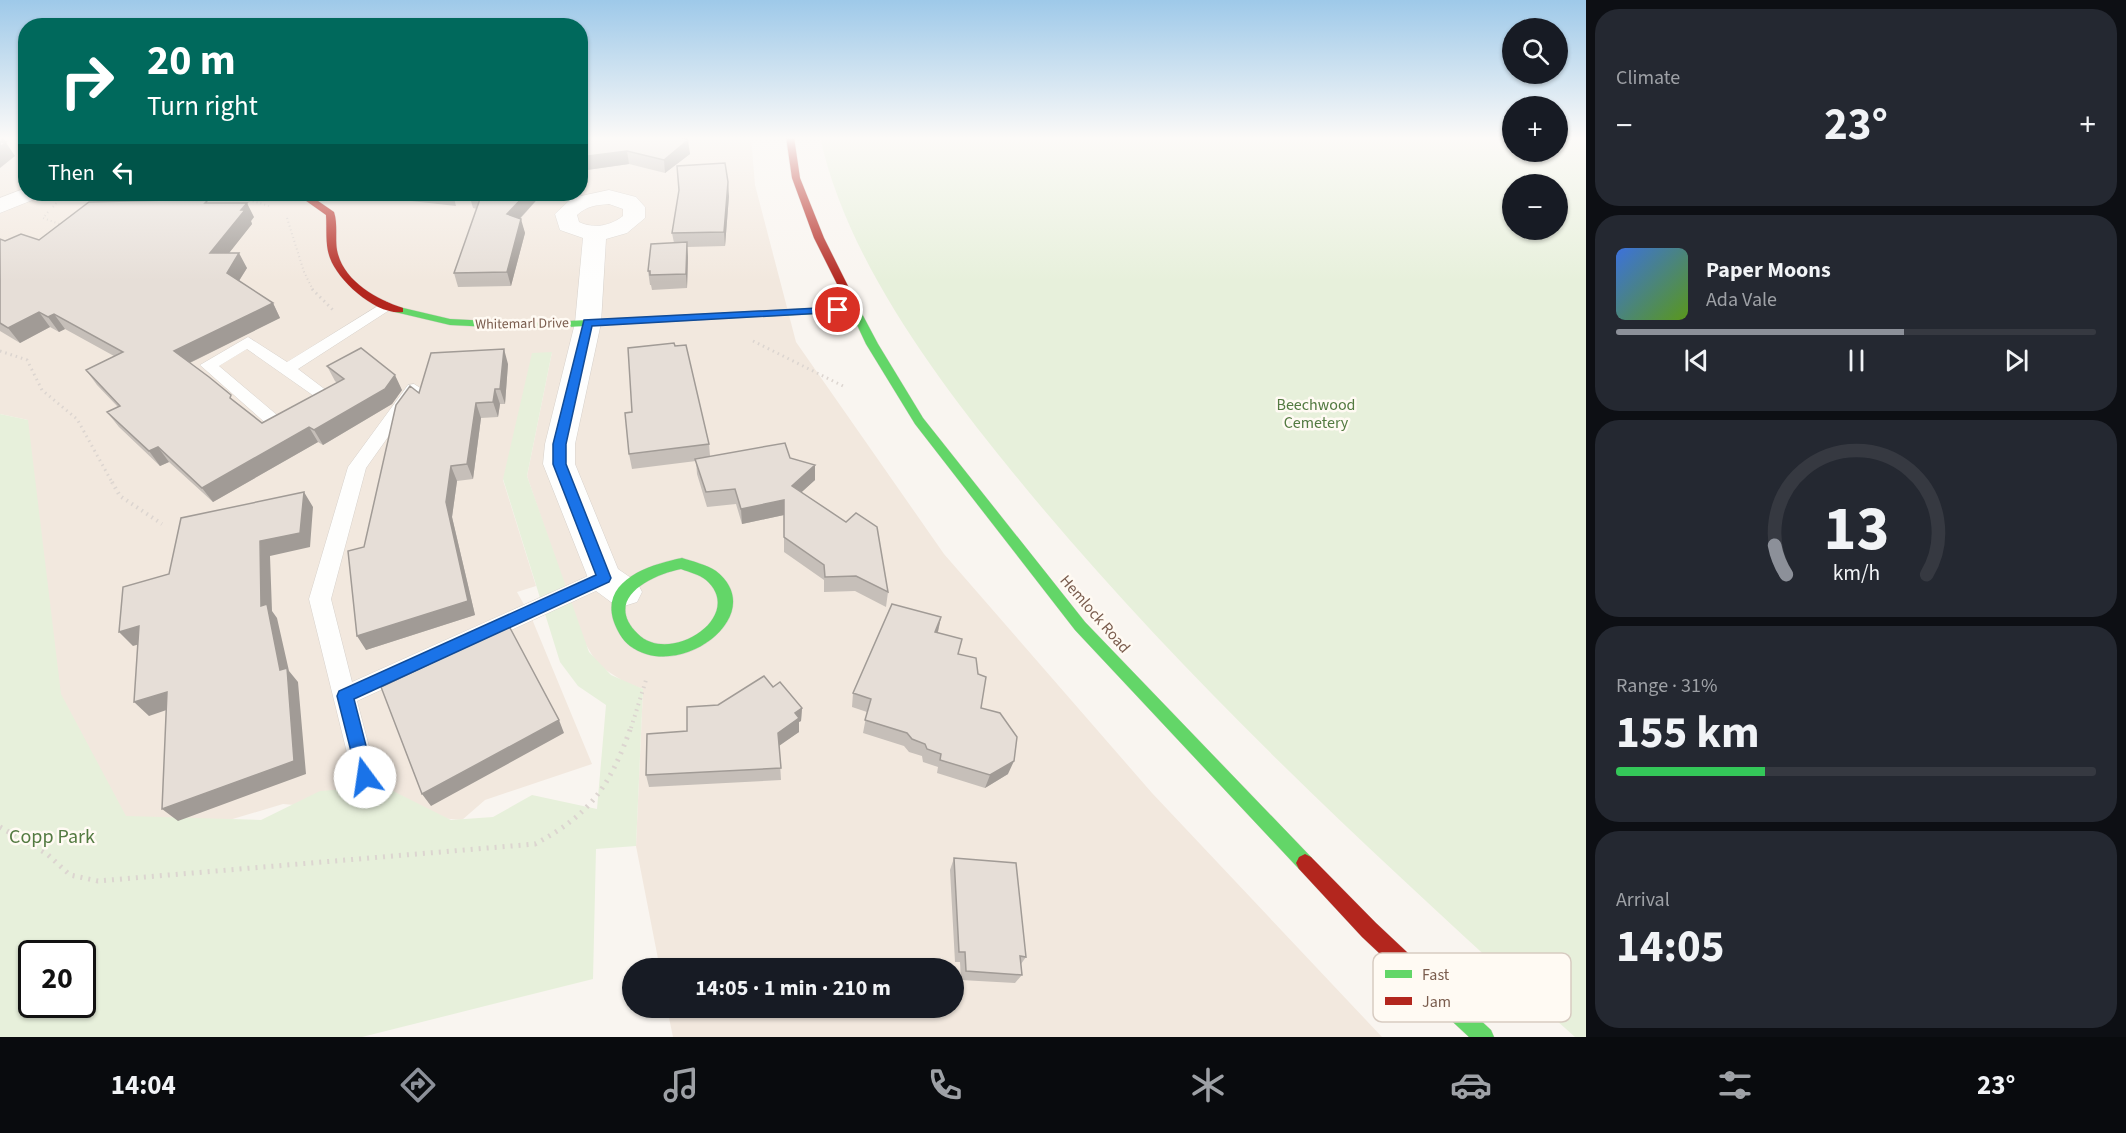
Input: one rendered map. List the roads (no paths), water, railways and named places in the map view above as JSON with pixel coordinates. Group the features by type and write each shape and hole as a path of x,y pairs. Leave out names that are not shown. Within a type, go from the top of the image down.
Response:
{"main road":[{"name":"Hemlock Road","path":"799,185 819,238 853,309 919,420 1080,626 1369,930 1394,953"},
{"name":"Whitemarl Drive","path":"312,201 331,214 334,259 354,285 386,306 437,321 478,326 588,323 853,309"},
{"path":"682,563 698,566 712,573 722,584 727,597 727,611 720,626 707,638 691,646 673,650 655,649 639,643 627,633 621,620 614,585 665,564 682,563"},
{"name":"Hemlock Road","path":"1468,1022 1484,1037"}],"street":[{"path":"0,206 18,198"},
{"path":"595,233 588,323 560,444 559,464 614,585"}],"lane":[{"path":"287,369 386,306"},
{"path":"248,342 287,369 326,397 276,423 208,365 248,342"},
{"path":"365,777 320,599 357,467 414,389"},
{"path":"345,696 614,585"}],"park label":[{"name":"Beechwood Cemetery","path":"1316,414"},
{"name":"Copp Park","path":"52,837"}]}
